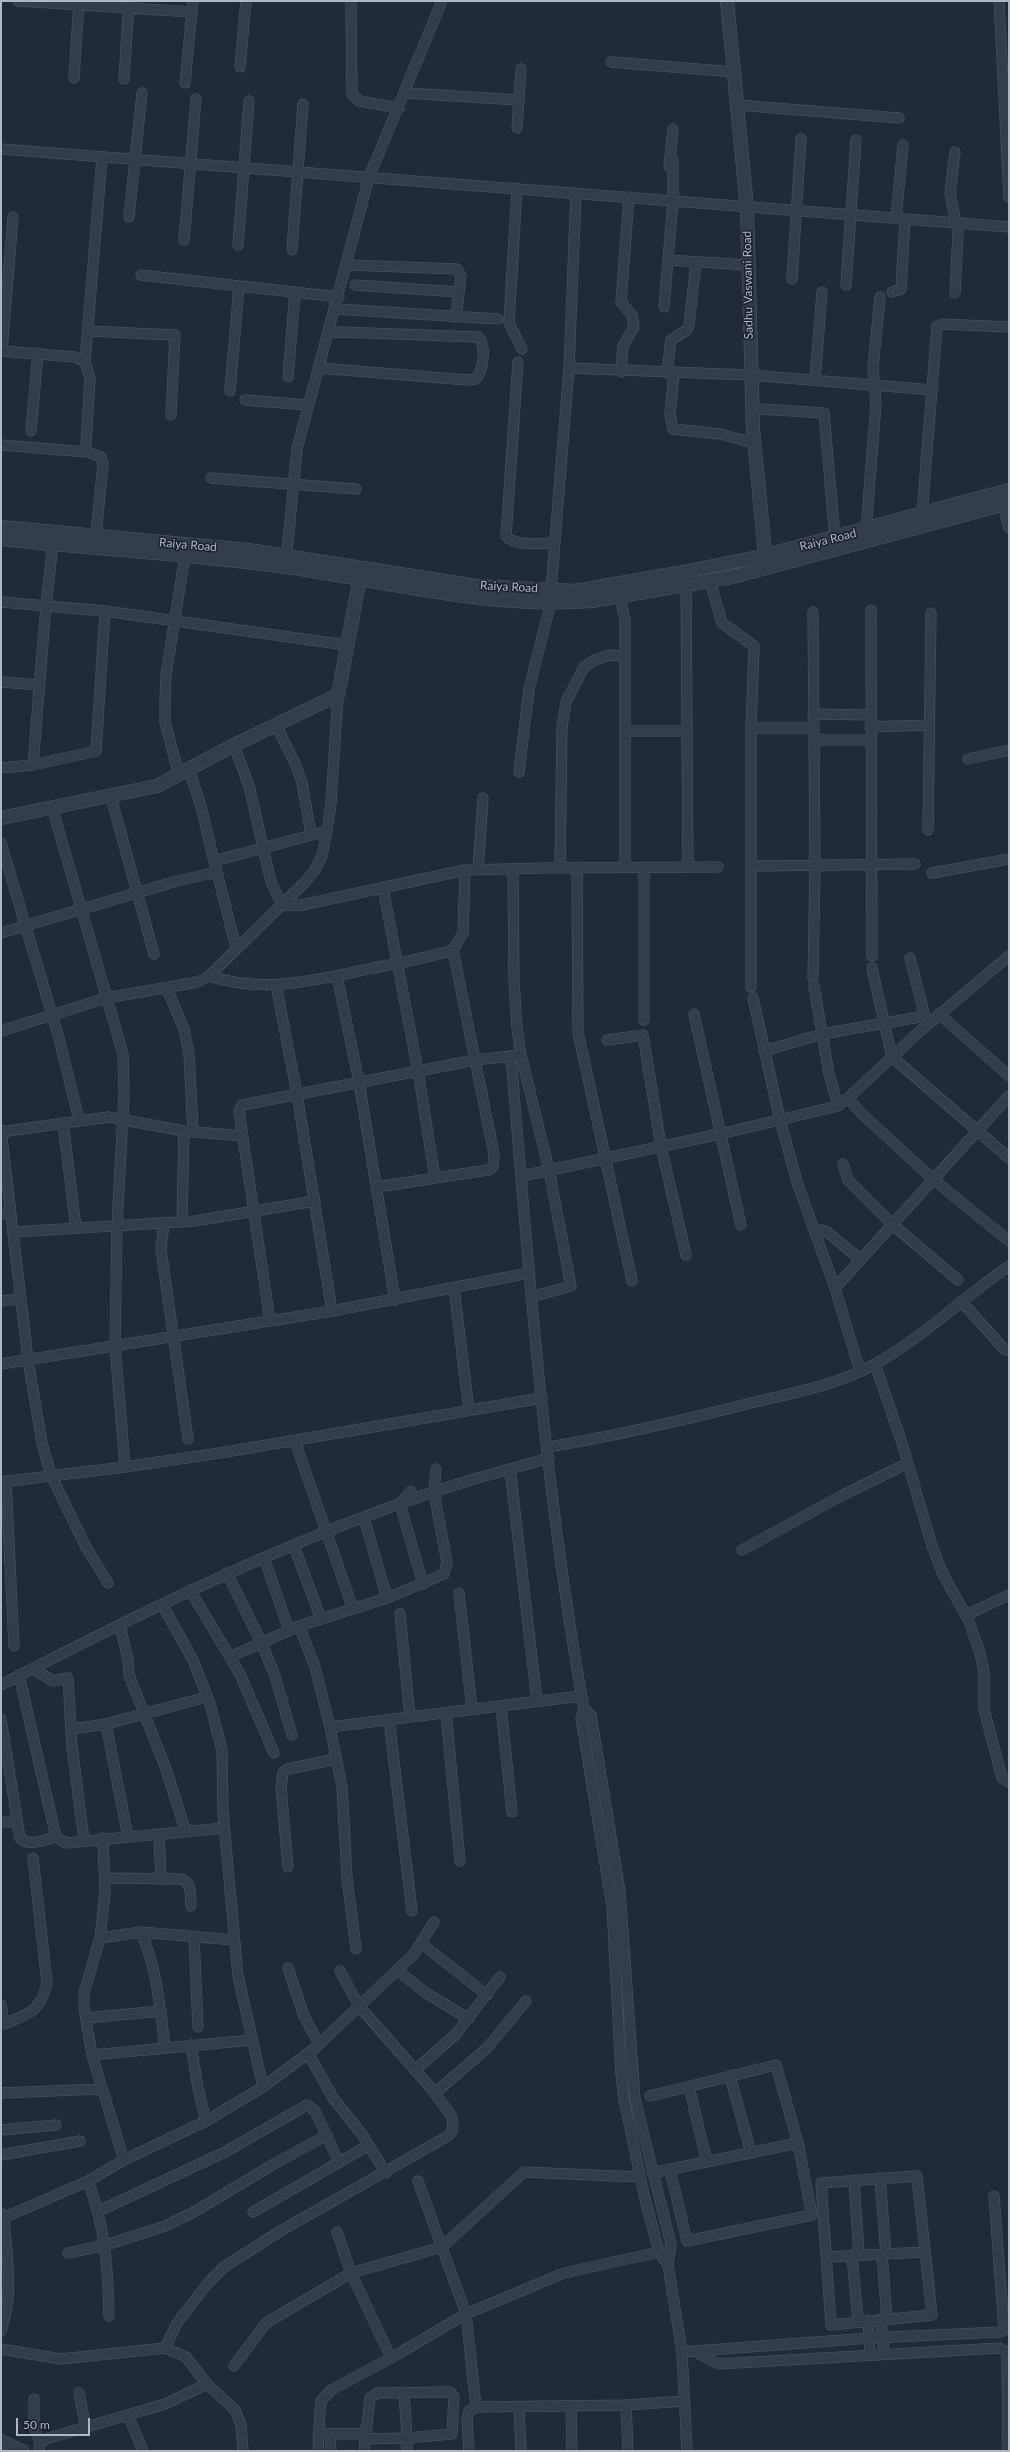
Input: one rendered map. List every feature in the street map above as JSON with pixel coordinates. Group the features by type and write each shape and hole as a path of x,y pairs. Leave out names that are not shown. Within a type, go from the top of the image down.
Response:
{"street":[{"path":"18,1 129,4 192,12"},
{"path":"185,83 193,1"},
{"path":"240,67 246,1"},
{"path":"351,1 352,94 359,101 399,108"},
{"path":"287,561 297,449 308,405 336,309 369,177 406,93 442,1"},
{"path":"999,1 1009,197"},
{"name":"Sadhu Vaswani Road","path":"730,2 734,72 747,208 750,375 754,443 763,556 767,568"},
{"path":"74,78 79,3"},
{"path":"124,79 129,4"},
{"path":"611,62 734,72"},
{"path":"517,128 521,69"},
{"path":"129,217 142,93"},
{"path":"406,93 519,100"},
{"path":"184,240 196,99"},
{"path":"238,245 249,101"},
{"path":"292,250 303,104"},
{"path":"737,105 899,118"},
{"path":"664,306 668,260 669,201 673,129"},
{"path":"792,279 801,139"},
{"path":"846,285 856,140"},
{"path":"892,292 901,289 903,145"},
{"path":"1,149 135,161 517,188 796,212 1009,227"},
{"path":"955,152 950,193 957,223 955,293"},
{"path":"86,444 90,378 85,362 89,331 102,158"},
{"path":"669,201 673,160"},
{"path":"517,188 509,323 522,348"},
{"path":"519,772 529,689 551,596 568,368 576,193"},
{"path":"620,372 623,346 634,327 632,315 621,302 629,197"},
{"path":"13,217 2,351 75,356 85,362"},
{"path":"668,260 748,265"},
{"path":"696,262 690,325 687,330 672,340 670,415 673,429 720,434 754,443"},
{"path":"347,264 457,269 461,276 456,317"},
{"path":"141,275 339,297"},
{"path":"355,285 459,292"},
{"path":"230,391 239,286"},
{"path":"288,377 295,292"},
{"path":"815,380 822,292"},
{"path":"866,530 876,404 873,367 880,297"},
{"path":"336,309 498,319"},
{"path":"922,514 937,326 942,324 1009,327"},
{"path":"89,331 175,335 171,416"},
{"path":"319,368 467,380 476,379 480,374 483,347 478,337 341,332 329,333"},
{"path":"31,431 38,353"},
{"path":"518,362 506,536 510,541 517,542 555,543"},
{"path":"568,368 620,372 750,375 932,390"},
{"path":"245,400 308,405"},
{"path":"760,409 824,413 835,538"},
{"path":"1,445 87,452 101,457 103,464 96,536"},
{"path":"211,478 293,483 356,489"},
{"path":"1006,498 1009,528"},
{"name":"Raiya Road","path":"551,596 763,556 922,514 1006,498"},
{"name":"Raiya Road","path":"1,539 53,544 185,551 287,561 361,574 476,586 591,601 710,581 767,568 1006,498"},
{"name":"Raiya Road","path":"1,526 96,536 185,551"},
{"path":"34,765 46,605 53,544"},
{"path":"185,551 174,621 164,702 165,722 184,773 201,806 236,948"},
{"path":"1,1031 106,998 168,989 198,982 208,976 282,905 315,870 322,856 327,831 331,803 338,695 346,645 361,574"},
{"path":"710,581 722,623 754,646 751,728 751,987"},
{"path":"686,585 688,867"},
{"path":"620,596 625,621 625,867"},
{"path":"1,602 105,611 346,645"},
{"path":"871,610 870,727 873,864 872,956"},
{"path":"1,768 34,765 96,751 105,611"},
{"path":"813,612 815,867 813,982 822,1034 838,1106"},
{"path":"928,830 931,613"},
{"path":"560,868 562,727 566,702 584,667 595,660 609,655 624,656"},
{"path":"1,682 40,685"},
{"path":"1,818 111,797 157,786 184,773 234,745 338,695"},
{"path":"814,714 870,716"},
{"path":"276,725 295,763 302,783 311,834"},
{"path":"870,727 929,725"},
{"path":"751,728 814,728"},
{"path":"625,731 688,731"},
{"path":"814,740 871,740"},
{"path":"234,745 249,786 264,846 271,882 282,905"},
{"path":"968,759 1009,750"},
{"path":"111,797 154,954"},
{"path":"478,870 483,798"},
{"path":"52,808 122,1054 124,1075 117,1225 114,1346 125,1467"},
{"path":"214,860 327,831"},
{"path":"1,843 52,1014 79,1120"},
{"path":"932,873 1009,859"},
{"path":"752,866 815,867 873,864 914,864"},
{"path":"577,867 578,1032 604,1159 632,1281"},
{"path":"282,905 302,905 466,870 577,867 718,867"},
{"path":"644,868 644,1020"},
{"path":"513,869 516,1055 522,1176 529,1273 542,1398 565,1600 584,1709 581,1718 612,1906 621,2074 640,2177 659,2252 668,2265"},
{"path":"376,1187 488,1170 493,1167 494,1154 453,950 463,933 466,870"},
{"path":"1,933 138,893 217,872"},
{"path":"383,888 396,963 418,1072 435,1178"},
{"path":"208,976 230,983 276,985 337,976 453,950"},
{"path":"764,1051 822,1034 884,1022 926,1020 939,1014 1009,956"},
{"path":"910,958 926,1020"},
{"path":"872,968 892,1057 1009,1158"},
{"path":"337,976 359,1082 395,1300"},
{"path":"276,985 297,1094 332,1311"},
{"path":"168,989 184,1029 189,1054 188,1132 182,1222"},
{"path":"753,998 780,1120 798,1185 835,1288 860,1371"},
{"path":"694,1014 741,1225"},
{"path":"939,1014 1009,1076"},
{"path":"522,1176 720,1134 838,1106 892,1057 926,1020"},
{"path":"607,1040 643,1035 661,1146 686,1255"},
{"path":"270,1321 238,1111 242,1105 475,1060 516,1055"},
{"path":"516,1055 549,1170 572,1286 532,1297"},
{"path":"835,1288 1009,1096"},
{"path":"848,1098 862,1114 934,1180 1009,1241"},
{"path":"108,1583 86,1547 51,1475 42,1443 28,1360 12,1213 1,1131 108,1117 122,1118 188,1132 242,1136"},
{"path":"63,1123 76,1228"},
{"path":"843,1164 848,1180 893,1225 958,1280"},
{"path":"14,1232 182,1222 314,1201"},
{"path":"1,1214 12,1213"},
{"path":"164,1222 161,1249 172,1337 188,1439"},
{"path":"813,1228 826,1231 861,1260"},
{"path":"548,1447 681,1421 787,1395 860,1371 875,1364 1008,1267"},
{"path":"1,1364 332,1311 529,1273"},
{"path":"454,1288 469,1410"},
{"path":"1,1301 21,1299"},
{"path":"962,1301 1006,1350 1009,1350"},
{"path":"875,1364 908,1463 932,1546 943,1574 966,1615 980,1653 984,1673 984,1709 988,1728 1002,1778 1009,1782"},
{"path":"14,1646 3,1482 125,1467 295,1441 542,1398"},
{"path":"295,1441 354,1609"},
{"path":"1,1685 227,1573 400,1504 434,1492 549,1458"},
{"path":"742,1550 841,1496 908,1463"},
{"path":"230,1657 294,1628 387,1598 444,1574 447,1568 434,1492 436,1469"},
{"path":"510,1469 537,1701"},
{"path":"400,1504 411,1490"},
{"path":"400,1504 423,1584"},
{"path":"364,1518 387,1598"},
{"path":"294,1546 321,1619"},
{"path":"264,1558 294,1628 315,1667 330,1727 342,1786 347,1878 356,1949"},
{"path":"227,1573 261,1642 274,1673 292,1735"},
{"path":"190,1590 230,1657 274,1753"},
{"path":"459,1594 472,1710"},
{"path":"966,1615 1009,1595"},
{"path":"162,1604 193,1660 207,1697 222,1750 224,1828 240,1990 263,2087"},
{"path":"400,1614 410,1717"},
{"path":"120,1625 128,1660 129,1676 175,1794 186,1832"},
{"path":"33,1669 53,1681 68,1678 84,1840"},
{"path":"19,1675 56,1837 62,1842 159,1835 224,1828"},
{"path":"330,1727 581,1696"},
{"path":"72,1729 106,1724 207,1697"},
{"path":"501,1706 512,1812"},
{"path":"584,1709 591,1715 620,1892 631,2076 652,2173 671,2245 668,2265 682,2352 687,2451"},
{"path":"446,1713 460,1861"},
{"path":"1,1719 20,1838 24,1842 56,1837"},
{"path":"389,1720 412,1911"},
{"path":"106,1724 128,1837"},
{"path":"288,1867 281,1788 283,1772 288,1768 336,1759"},
{"path":"1,1822 17,1822"},
{"path":"159,1835 161,1879"},
{"path":"103,1838 106,1878 100,1938 84,1993 86,2018 92,2055 124,2160"},
{"path":"1,2005 2,2025 29,2014 40,2005 47,1983 32,1858"},
{"path":"106,1878 181,1879 187,1881 190,1886 191,1906"},
{"path":"1,2331 7,2314 9,2294 2,2217 88,2181 124,2160 206,2121 263,2087 319,2044 397,1970 422,1944 434,1922"},
{"path":"100,1938 141,1932 234,1940"},
{"path":"141,1932 150,1954 165,2047"},
{"path":"194,1936 198,2027"},
{"path":"422,1944 487,1995"},
{"path":"288,1968 304,2016 319,2044"},
{"path":"397,1970 426,1993 469,2019"},
{"path":"340,1972 359,2006 435,2093 452,2117 453,2130"},
{"path":"415,2070 455,2035 469,2019 500,1977"},
{"path":"435,2093 487,2048 526,2001"},
{"path":"86,2018 160,2011"},
{"path":"92,2055 252,2040"},
{"path":"192,2045 198,2088 206,2121"},
{"path":"308,2053 333,2098 369,2145 386,2173"},
{"path":"650,2096 776,2065 798,2143 812,2215 687,2241 670,2170"},
{"path":"730,2076 751,2153"},
{"path":"689,2087 707,2162"},
{"path":"1,2093 102,2088"},
{"path":"99,2211 225,2152 307,2105 315,2111 339,2162"},
{"path":"165,2348 177,2323 208,2283 224,2267 282,2230 386,2173 448,2136 462,2123"},
{"path":"1,2130 56,2125"},
{"path":"68,2253 106,2246 165,2226 192,2213 274,2164 327,2136"},
{"path":"1,2155 80,2141"},
{"path":"652,2173 798,2143"},
{"path":"252,2212 369,2145"},
{"path":"234,2366 266,2323 351,2273 442,2247 524,2172 640,2177"},
{"path":"917,2176 932,2315 831,2325 821,2183 880,2178 917,2176"},
{"path":"880,2178 884,2254 884,2319 882,2338 884,2354"},
{"path":"854,2180 855,2255 863,2321 870,2338 870,2355"},
{"path":"88,2181 99,2211 106,2246 109,2316"},
{"path":"418,2181 466,2314 476,2407"},
{"path":"994,2196 1004,2331 997,2338 1006,2350 1008,2451"},
{"path":"664,2220 681,2217"},
{"path":"336,2232 351,2273 391,2358"},
{"path":"318,2451 320,2410 325,2394 391,2358 466,2314 564,2273 659,2252"},
{"path":"826,2257 926,2252"},
{"path":"682,2352 870,2338 1004,2331"},
{"path":"824,2341 825,2358"},
{"path":"1,2349 61,2359 165,2348 186,2357 207,2384 235,2410 239,2416 243,2451"},
{"path":"694,2351 718,2364 884,2354 1006,2350"},
{"path":"34,2399 34,2427 39,2447 86,2428 165,2404 207,2384"},
{"path":"404,2392 407,2438 406,2451"},
{"path":"318,2434 364,2437 407,2438 452,2434 454,2397 450,2392 378,2393 370,2398 364,2437 364,2451"},
{"path":"79,2393 86,2428"},
{"path":"469,2451 467,2420 469,2411 476,2407 487,2405 519,2408 626,2405 685,2401"},
{"path":"626,2405 628,2451"},
{"path":"571,2406 572,2451"},
{"path":"519,2408 521,2451"},
{"path":"128,2415 143,2451"},
{"path":"330,2434 331,2451"},
{"path":"1,2441 22,2451"}]}
